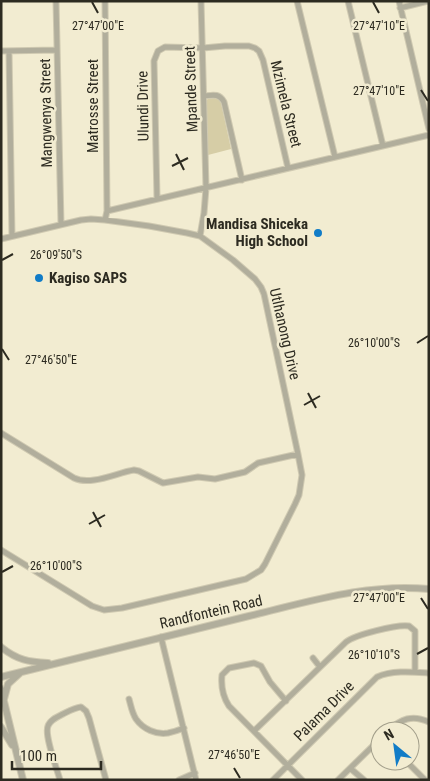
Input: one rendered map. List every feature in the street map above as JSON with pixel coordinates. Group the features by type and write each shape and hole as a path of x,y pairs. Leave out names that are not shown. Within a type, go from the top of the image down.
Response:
{"street":[{"name":"Mangwenya Street","path":"56,1 61,224"},
{"name":"Matrosse Street","path":"105,1 107,211"},
{"name":"Mpande Street","path":"200,236 206,188 201,1"},
{"path":"297,1 335,157"},
{"path":"348,1 383,146"},
{"path":"399,1 429,129"},
{"path":"400,8 428,1"},
{"name":"Ulundi Drive","path":"157,198 154,61 158,51 165,47 241,46 255,48"},
{"name":"Mzimela Street","path":"255,48 259,51 263,60 288,168"},
{"path":"1,51 57,50"},
{"path":"9,51 12,236"},
{"path":"204,96 216,95 224,102 242,180"},
{"path":"105,220 107,211 157,198 429,136"},
{"name":"Utlhanong Drive","path":"1,239 81,220 105,220 158,227 200,236 233,260 262,286 302,475 295,504 265,564 261,570 246,578 122,608 104,610 92,606 1,550"},
{"path":"1,432 74,478 83,481 134,470 163,483 198,477 215,479 245,472 258,463 298,454"},
{"name":"Randfontein Road","path":"1,677 161,637 355,592 397,588 429,589"},
{"path":"254,732 346,642 354,638 405,625 409,626 414,631 415,672"},
{"path":"161,637 196,780"},
{"path":"1,647 6,652 22,660 56,663"},
{"path":"313,658 320,667"},
{"path":"286,701 274,688 258,664 254,663 229,668 222,675 227,702 302,780"},
{"path":"4,702 8,684 21,672"},
{"name":"Palama Drive","path":"273,780 377,677 386,674 429,673"},
{"path":"1,688 23,780"},
{"path":"129,699 135,718 149,730 161,734 184,728"},
{"path":"60,780 47,736 47,728 58,716 73,708 81,707 86,711 106,780"},
{"path":"400,721 403,719 418,719 429,722"},
{"path":"1,727 14,748"},
{"path":"338,780 370,749"},
{"path":"350,768 364,780"},
{"path":"417,771 426,780"},
{"path":"179,780 195,773"}],"shaded area":[{"path":"219,99 221,103 231,149 208,155 206,100"}],"place":[{"name":"Mandisa Shiceka High School","path":"318,233"},
{"name":"Kagiso SAPS","path":"39,278"}]}
